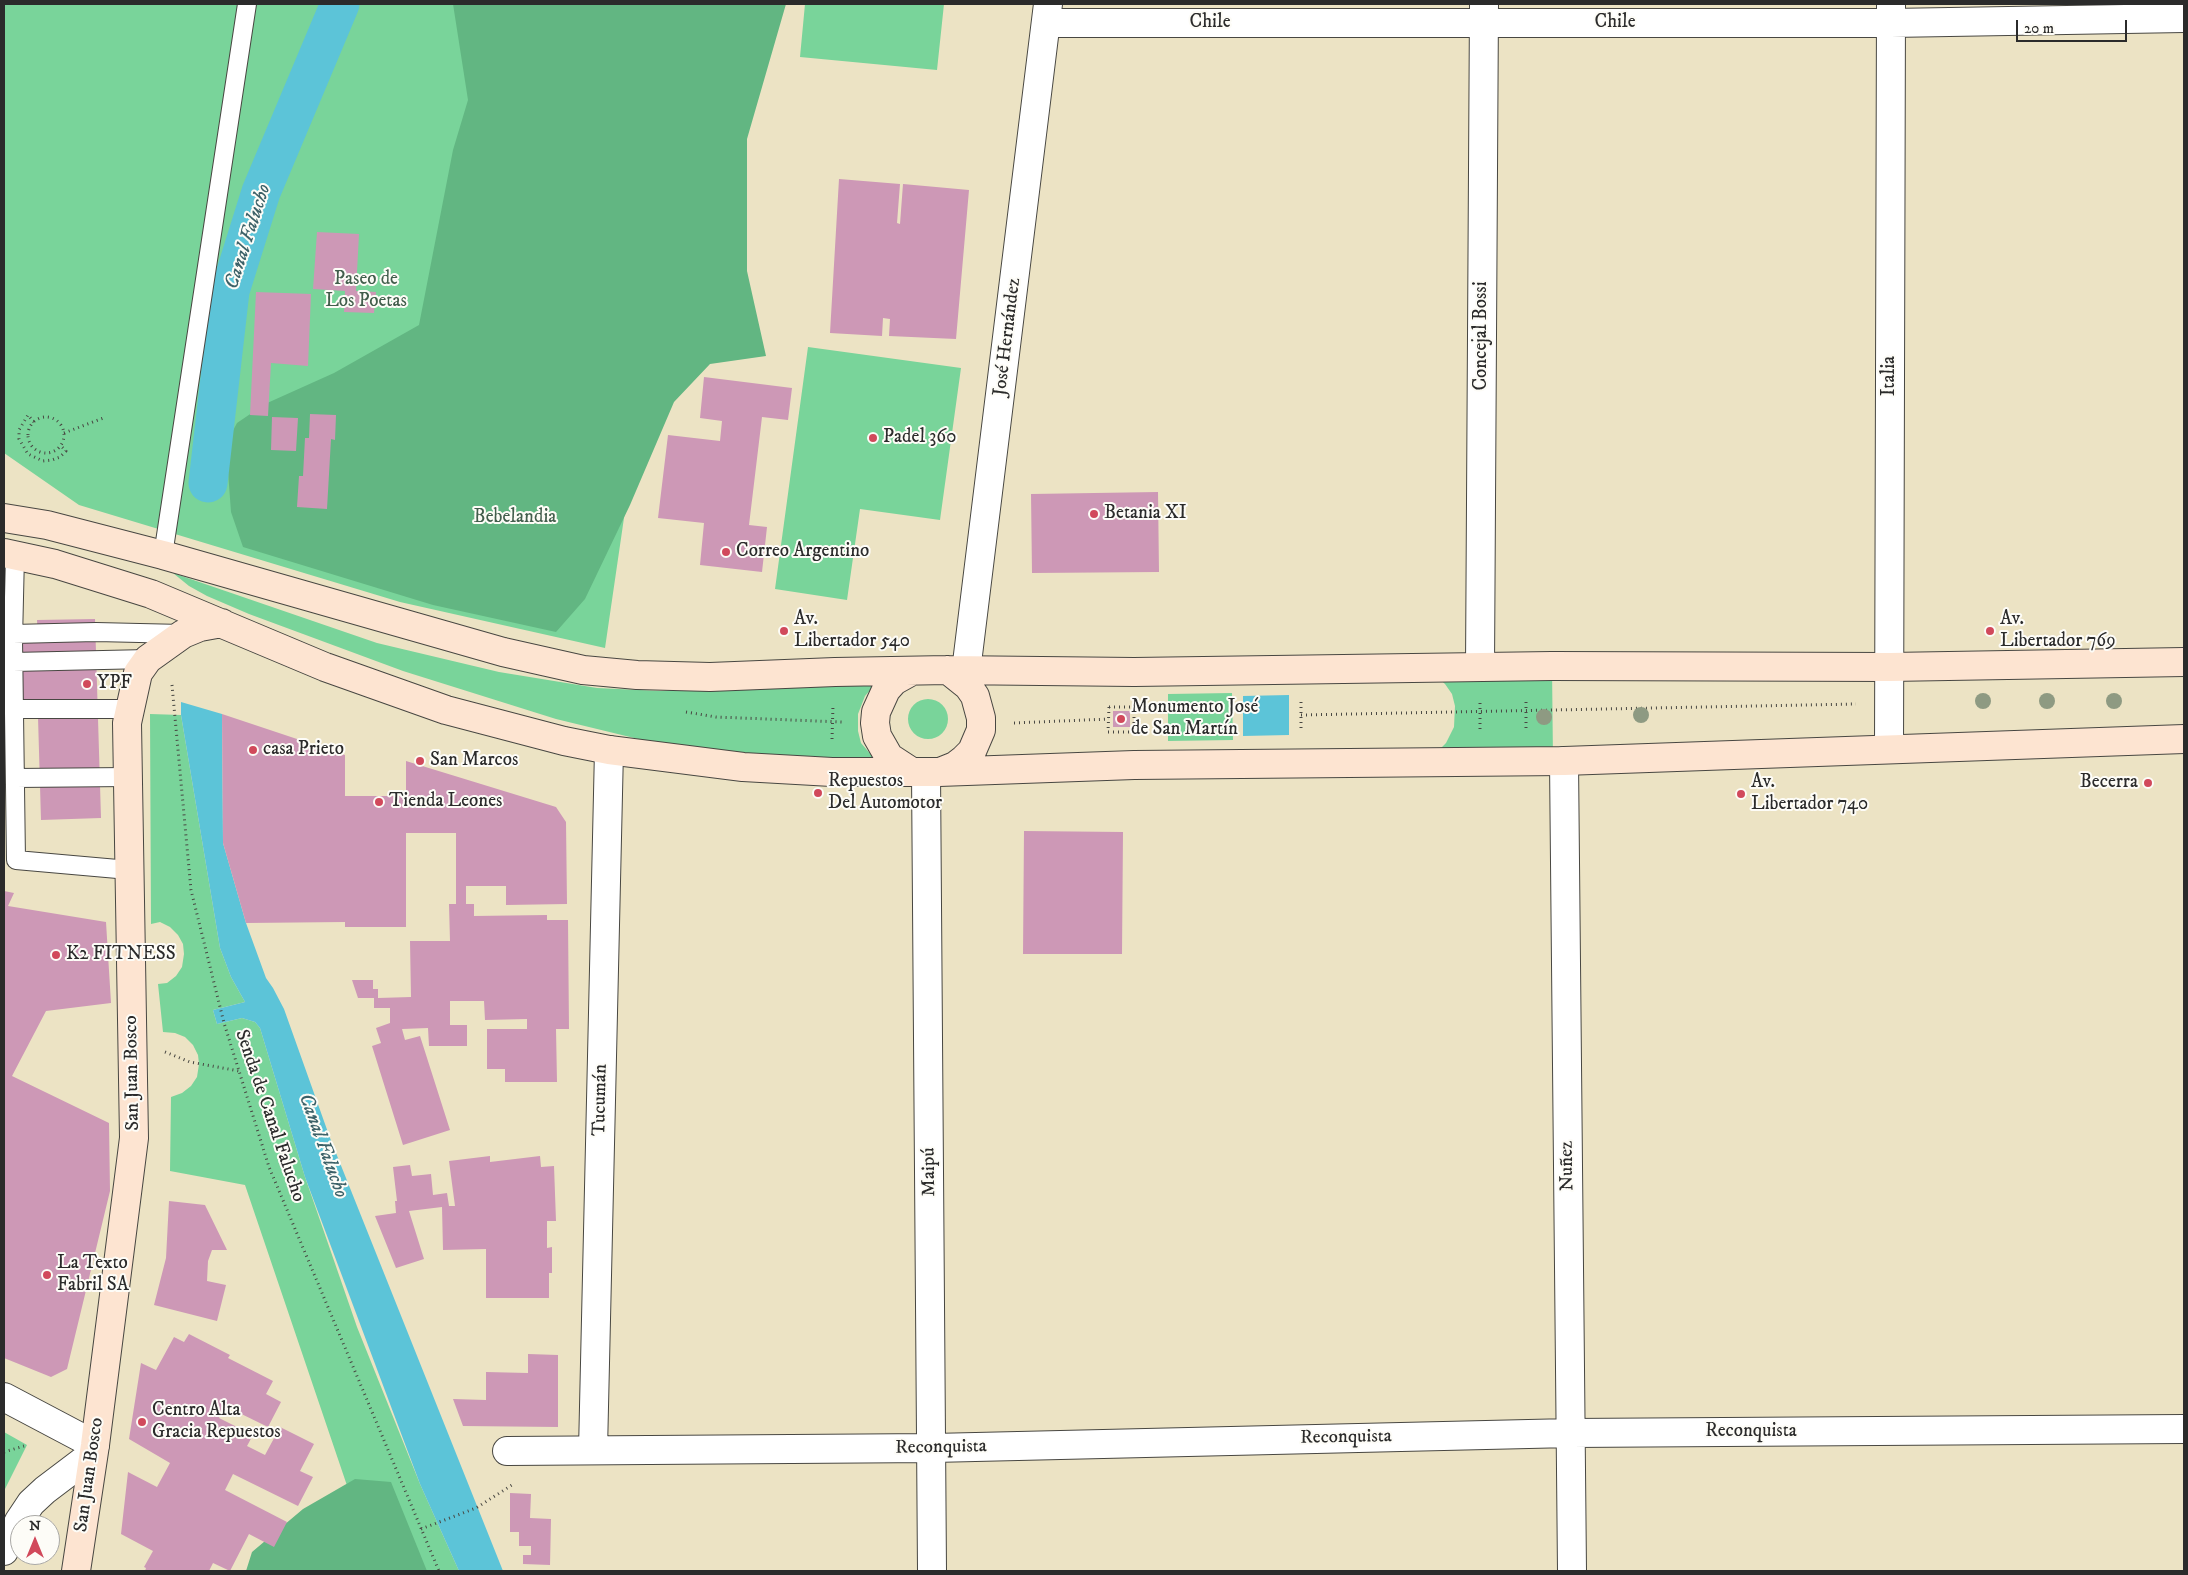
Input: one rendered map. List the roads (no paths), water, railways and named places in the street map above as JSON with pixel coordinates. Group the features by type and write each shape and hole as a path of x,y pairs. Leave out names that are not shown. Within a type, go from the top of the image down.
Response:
{"main road":[{"path":"4,503 16,512 47,525"},
{"path":"4,518 47,525 164,555 503,652 583,670 710,677 912,671 1134,672 1480,667 1890,667 2184,662"},
{"path":"9,554 55,564 151,594 325,667 446,710 564,741 609,750 743,767 832,772 925,772 1134,766 1479,762 2184,739"},
{"path":"166,646 200,627 222,623"},
{"name":"San Juan Bosco","path":"76,1571 95,1445 134,1138 126,723 138,673 166,646"},
{"path":"912,671 894,681 886,690 876,712 875,724 877,736 889,757 925,772 955,766 972,751 977,740 981,724 979,707 975,696 957,671"}],"street":[{"name":"Chile","path":"1048,14 1891,13 2184,18"},
{"name":"Italia","path":"1889,749 1891,13"},
{"name":"José Hernández","path":"957,671 1048,14"},
{"name":"Concejal Bossi","path":"1480,667 1484,14"},
{"name":"Tucumán","path":"593,1450 609,750"},
{"name":"Nuñez","path":"1564,760 1572,1571"},
{"name":"Maipú","path":"925,772 932,1571"},
{"path":"4,1397 95,1445 86,1459 31,1503 19,1521 4,1551"},
{"name":"Reconquista","path":"507,1451 932,1448 1571,1433 2184,1429"}],"lane":[{"path":"164,555 248,4"},
{"path":"9,554 14,634 16,860 129,870"},
{"path":"14,634 96,632 166,646"},
{"path":"14,662 166,646"},
{"path":"14,709 130,709"},
{"path":"14,778 128,777"}],"water":[{"path":"1289,695 1289,735 1243,736 1243,696"},
{"path":"181,702 222,714 223,843 246,923 266,978 284,1009 330,1138 503,1571 459,1571 420,1484 305,1177 260,1028 255,1022 242,1018 217,1024 213,1010 245,1002 231,977 220,948 181,715"}],"waterway":[{"name":"Canal Falucho","path":"208,483 230,291 261,192 340,4"}],"place":[{"name":"Padel 360","path":"873,438"},
{"name":"Betania XI","path":"1094,514"},
{"name":"Correo Argentino","path":"726,552"},
{"name":"Av. Libertador 540","path":"784,631"},
{"name":"Av. Libertador 769","path":"1990,631"},
{"name":"YPF","path":"87,684"},
{"name":"Monumento José de San Martín","path":"1121,719"},
{"name":"casa Prieto","path":"253,750"},
{"name":"San Marcos","path":"420,761"},
{"name":"Becerra","path":"2148,783"},
{"name":"Repuestos Del Automotor","path":"818,793"},
{"name":"Av. Libertador 740","path":"1741,794"},
{"name":"Tienda Leones","path":"379,802"},
{"name":"K2 FITNESS","path":"56,955"},
{"name":"La Texto Fabril SA","path":"47,1275"},
{"name":"Centro Alta Gracia Repuestos","path":"142,1422"}],"park label":[{"name":"Paseo de Los Poetas","path":"366,291"},
{"name":"Bebelandia","path":"515,518"}]}
